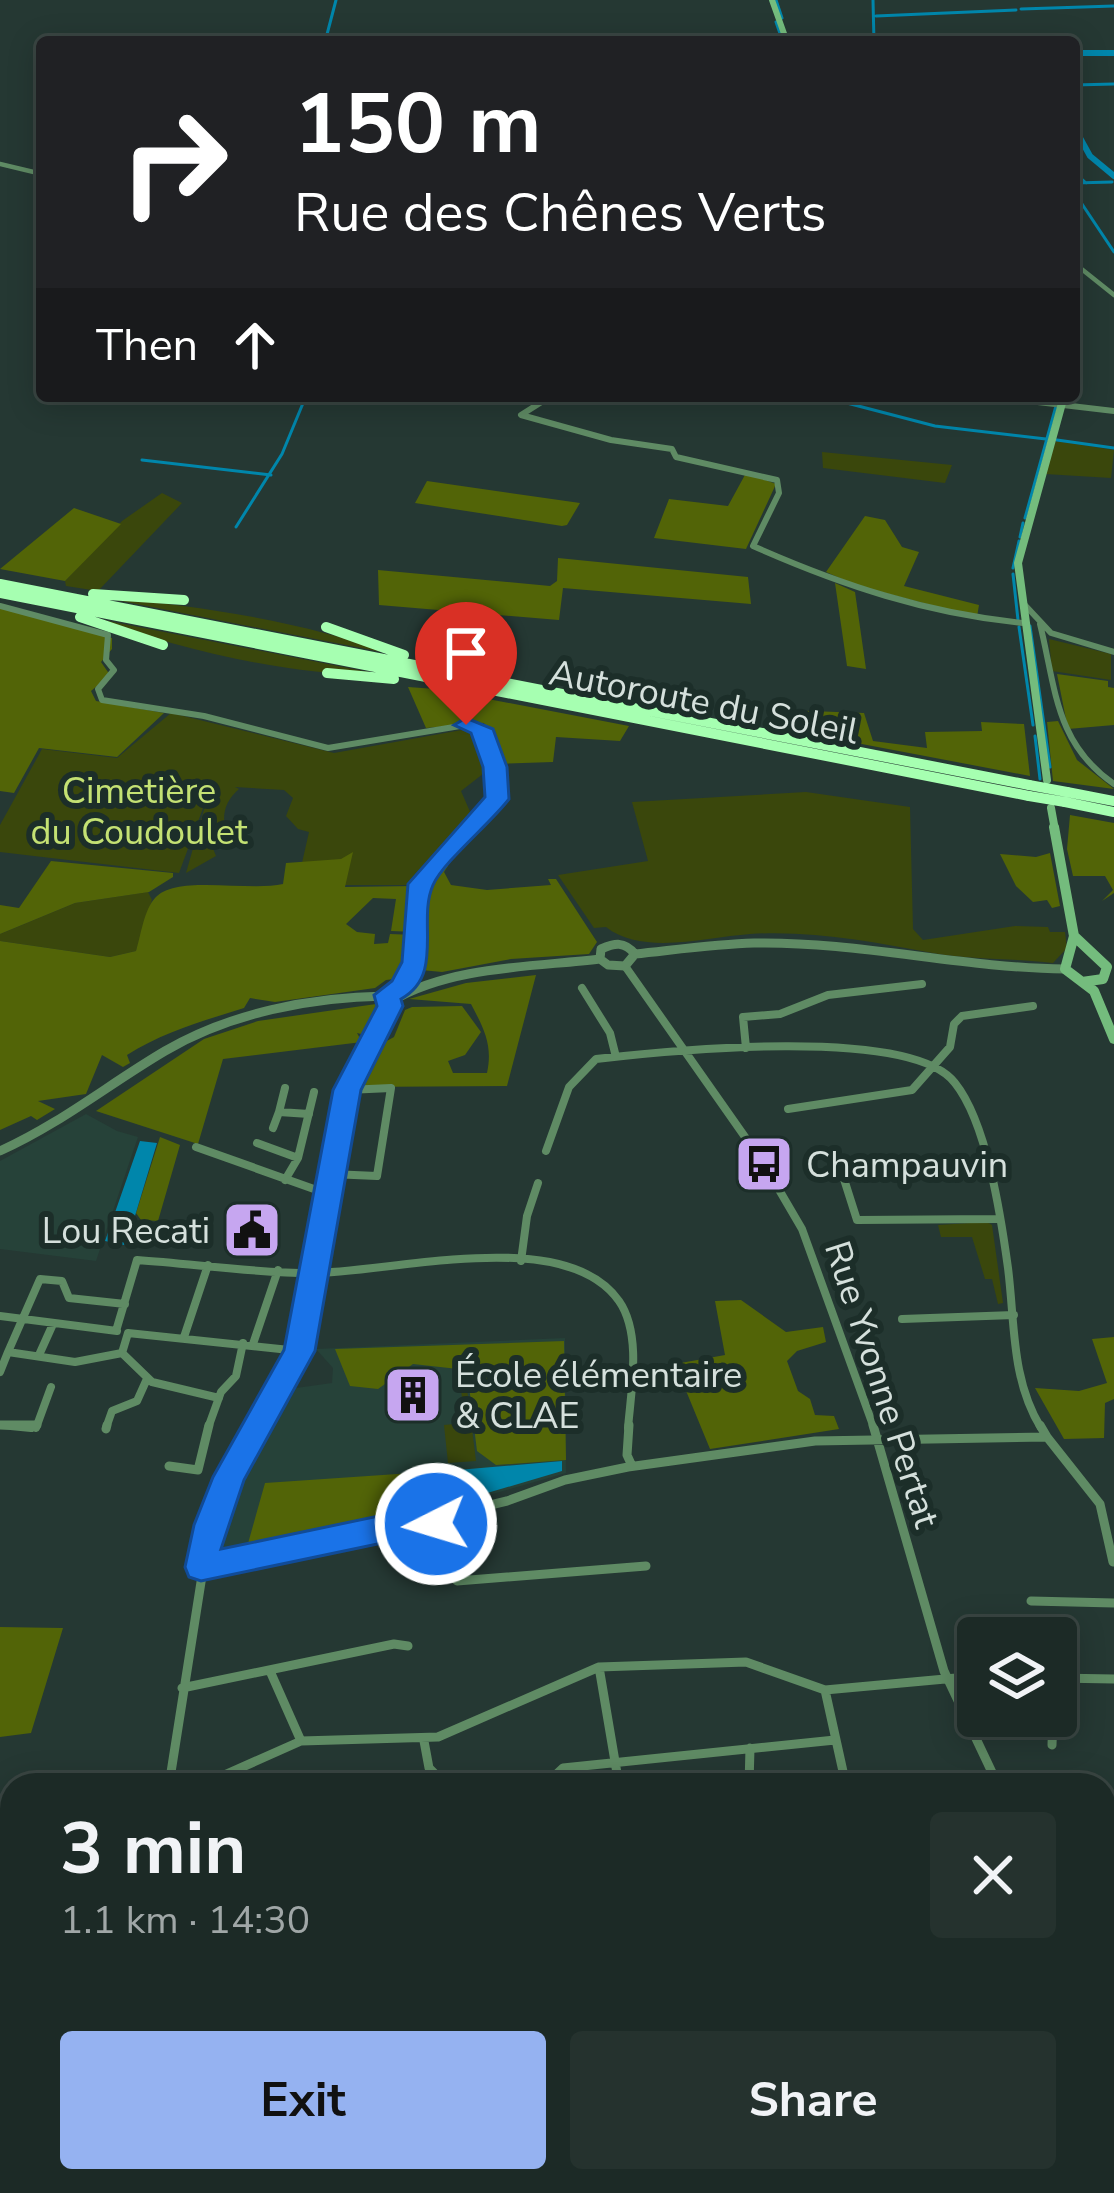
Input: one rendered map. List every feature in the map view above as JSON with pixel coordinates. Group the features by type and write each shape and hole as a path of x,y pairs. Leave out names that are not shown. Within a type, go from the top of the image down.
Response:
{"highway":[{"path":"0,583 184,600"},
{"name":"Autoroute du Soleil","path":"0,583 1029,790"},
{"path":"0,594 163,645"},
{"name":"Autoroute du Soleil","path":"0,594 633,718 1066,797 1114,801"},
{"path":"326,627 401,654 520,686"},
{"path":"327,673 453,687 633,718"},
{"name":"Autoroute du Soleil","path":"1066,797 1114,812"}],"main road":[{"path":"772,0 785,36"},
{"path":"1047,780 1018,563 1062,402"},
{"path":"1051,808 1074,936 1065,969 1096,986"},
{"path":"1074,936 1090,955 1110,967 1096,986"},
{"path":"1072,956 1090,955"},
{"path":"1096,986 1114,1039"}],"street":[{"path":"0,164 36,173"},
{"path":"1080,268 1114,295"},
{"path":"540,402 521,412 526,419 672,449 676,457 769,476 780,485 753,546 857,589 944,614 1024,623"},
{"path":"1075,402 1114,412"},
{"path":"1021,601 1051,633 1114,652"},
{"path":"0,606 108,635 106,660 114,670 98,689 102,700 204,716 328,748 466,725 481,729 495,767 497,799 420,884 419,949 406,989"},
{"path":"1040,625 1066,732 1085,764 1114,784"},
{"path":"601,959 601,949 615,943 628,946 635,954"},
{"path":"0,1151 42,1131 199,1033 258,1014 389,999 406,989 474,976 601,959 608,965 625,966 635,954 754,943 882,951 995,968 1065,969"},
{"name":"Rue Yvonne Pertat","path":"625,966 764,1164 802,1229 880,1441 946,1676 993,1773"},
{"path":"746,1048 743,1017 780,1014 828,994 922,984"},
{"path":"582,988 610,1033 616,1057"},
{"path":"171,1773 210,1525 229,1477 299,1351 347,1090 389,999"},
{"path":"788,1109 913,1090 950,1047 954,1024 962,1016 1033,1006"},
{"path":"546,1151 576,1071 596,1059 746,1048 906,1054 936,1064 952,1077 974,1124 1014,1315 1021,1385 1047,1437 1100,1504 1113,1562"},
{"path":"273,1128 285,1088"},
{"path":"331,1174 377,1176 392,1088 347,1090"},
{"path":"285,1180 298,1158 314,1092"},
{"path":"278,1112 309,1114"},
{"path":"257,1144 298,1158"},
{"path":"196,1147 328,1194"},
{"path":"843,1176 857,1220 996,1219"},
{"path":"521,1261 527,1216 538,1183"},
{"path":"219,1398 188,1395 146,1381 122,1354 125,1304 137,1260 314,1273 556,1263 604,1283 623,1308 631,1334 629,1467"},
{"path":"184,1337 208,1265"},
{"path":"169,1466 198,1470 219,1398 226,1381 236,1376 278,1270"},
{"path":"0,1372 40,1279 62,1281 69,1298 125,1304"},
{"path":"902,1319 1014,1315"},
{"path":"0,1316 299,1351"},
{"path":"39,1356 53,1324"},
{"path":"8,1352 93,1361 122,1354"},
{"path":"106,1430 112,1411 137,1401 146,1381"},
{"path":"0,1424 36,1428 51,1387"},
{"path":"201,1567 436,1518 507,1501 565,1480 629,1467 793,1443 1047,1437"},
{"path":"436,1518 446,1569 457,1580 646,1566"},
{"path":"1031,1601 1114,1603"},
{"path":"182,1688 394,1644 408,1646"},
{"path":"229,1773 301,1741 424,1741 599,1667 746,1662 825,1690 957,1676"},
{"path":"599,1667 617,1773"},
{"path":"269,1670 301,1741"},
{"path":"1077,1678 1114,1679"},
{"path":"825,1690 843,1773"},
{"path":"1052,1737 1052,1745"},
{"path":"557,1773 563,1768 835,1740"},
{"path":"424,1741 434,1773"},
{"path":"749,1773 750,1748"}],"shaded area":[{"path":"86,1114 138,1137 96,1261 0,1249 0,1161"},
{"path":"565,1338 566,1473 426,1513 212,1556 215,1530 232,1488 255,1460 296,1388 332,1383 333,1368 316,1349"}],"green space":[{"path":"1056,441 1114,450 1111,478 1045,474"},
{"path":"822,452 952,465 945,483 823,468"},
{"path":"746,473 776,484 746,549 654,538 669,499 728,506"},
{"path":"427,481 580,503 562,526 415,503"},
{"path":"162,493 182,503 98,591 66,586 65,581 122,521"},
{"path":"74,508 121,524 65,581 0,569"},
{"path":"865,516 885,520 902,547 919,552 904,586 979,605 977,617 858,586 826,572"},
{"path":"558,558 748,577 751,604 563,588 559,620 379,605 378,570 550,586 557,581"},
{"path":"835,583 855,592 866,669 847,666"},
{"path":"106,598 253,617 397,655"},
{"path":"0,608 112,638 112,649 101,662 110,675 91,691 96,701 164,713 117,757 39,748 14,793 0,791"},
{"path":"93,618 384,675 312,671 237,659"},
{"path":"1049,639 1111,654 1111,680 1052,671"},
{"path":"1057,674 1108,681 1108,687 1114,688 1114,725 1068,729"},
{"path":"408,687 629,726 620,741 556,737 553,762 497,764 484,723 426,728"},
{"path":"783,710 864,713 873,741 927,748 925,732 982,731 981,722 1024,724 1030,776 783,729 776,722"},
{"name":"Cimetière du Coudoulet","path":"171,713 334,753 473,728 479,732 488,770 461,791 471,814 417,885 297,885 309,832 298,829 286,816 293,798 284,790 235,787 239,789 224,813 226,831 213,843 197,845 212,846 216,856 186,873 209,792 179,873 0,852 0,825 42,749 117,758"},
{"path":"1058,721 1077,760 1114,789 1053,781 1047,722"},
{"path":"806,792 910,807 913,929 923,940 1015,926 1048,927 1050,932 1065,932 1067,948 1053,963 948,955 796,934 638,941 606,927 594,928 558,875 648,861 632,802"},
{"path":"1070,815 1114,823 1114,893 1102,901 1113,890 1105,876 1073,876 1067,849"},
{"path":"353,852 345,887 415,886 415,932 391,931 396,899 373,898 346,924 357,932 375,934 374,944 388,943 390,934 415,935 403,978 386,980 375,988 275,1002 250,998 244,1008 141,1047 127,1055 130,1063 123,1067 102,1055 86,1094 38,1101 55,1109 37,1120 31,1116 0,1130 0,941 110,957 136,951 148,909 165,891 195,885 283,884 286,863 341,859"},
{"path":"1050,853 1060,906 1052,908 1047,900 1033,902 1016,886 1000,854 1036,857"},
{"path":"51,861 173,873 173,877 149,892 75,903 0,934 0,905 19,908"},
{"path":"442,865 448,866 444,872 451,885 487,890 551,885 548,879 556,879 597,942 589,954 511,959 442,972 421,970 424,885"},
{"path":"148,892 152,900 136,951 110,957 0,941 0,934 75,903"},
{"path":"536,975 507,1086 354,1087 372,1049 394,1037 405,1010 412,1007 462,1006 481,1032 465,1055 448,1061 453,1073 487,1073 488,1045 471,1004 409,999 466,983"},
{"path":"384,1005 365,1035 357,1033 362,1042 223,1059 198,1144 96,1111 204,1039 258,1021"},
{"path":"160,1137 180,1145 158,1221 141,1220 136,1213"},
{"path":"938,1225 992,1225 1003,1303 998,1304 972,1237 941,1237"},
{"path":"741,1300 786,1332 823,1327 826,1342 797,1351 787,1361 798,1391 810,1399 815,1415 834,1416 839,1429 710,1449 675,1364 725,1355 715,1301"},
{"path":"1114,1337 1114,1399 1105,1403 1104,1438 1064,1439 1035,1388 1079,1391 1107,1383 1092,1339"},
{"path":"564,1341 566,1460 496,1465 477,1451 467,1370 413,1364 378,1389 350,1386 335,1349"},
{"path":"459,1373 465,1373 476,1461 448,1463 444,1425 465,1423"},
{"path":"412,1473 420,1478 428,1503 415,1511 247,1547 265,1483"},
{"path":"0,1627 63,1628 31,1733 0,1737"}],"water":[{"path":"140,1141 157,1143 128,1239 124,1245 105,1241"},
{"path":"562,1461 562,1471 450,1504 441,1500 434,1472"}],"waterway":[{"path":"327,36 336,0"},
{"path":"776,0 782,18"},
{"path":"873,0 874,36"},
{"path":"1021,9 1114,6"},
{"path":"876,16 1016,10"},
{"path":"776,22 781,36"},
{"path":"1080,53 1114,53"},
{"path":"1080,85 1114,84"},
{"path":"1080,138 1090,156 1114,176"},
{"path":"1080,178 1086,183"},
{"path":"1086,183 1112,182"},
{"path":"1080,183 1086,183"},
{"path":"1080,201 1114,252"},
{"path":"269,475 304,402"},
{"path":"843,402 935,426 1046,439"},
{"path":"1025,518 1056,406"},
{"path":"1057,440 1114,448"},
{"path":"142,460 269,475"},
{"path":"236,527 269,475"},
{"path":"1020,537 1023,523"},
{"path":"1013,568 1019,541"},
{"path":"1013,574 1018,620"},
{"path":"1030,626 1050,767"},
{"path":"1019,627 1033,725"},
{"path":"1035,736 1040,779"}],"place":[{"name":"Champauvin","path":"764,1164"},
{"name":"Lou Recati","path":"252,1230"},
{"name":"École élémentaire & CLAE","path":"413,1395"}],"route":[{"path":"436,1524 436,1518 201,1567 210,1525 229,1477 299,1351 347,1090 390,1006 387,995 402,987 415,962 420,884 497,799 495,767 481,729 466,725"}]}
